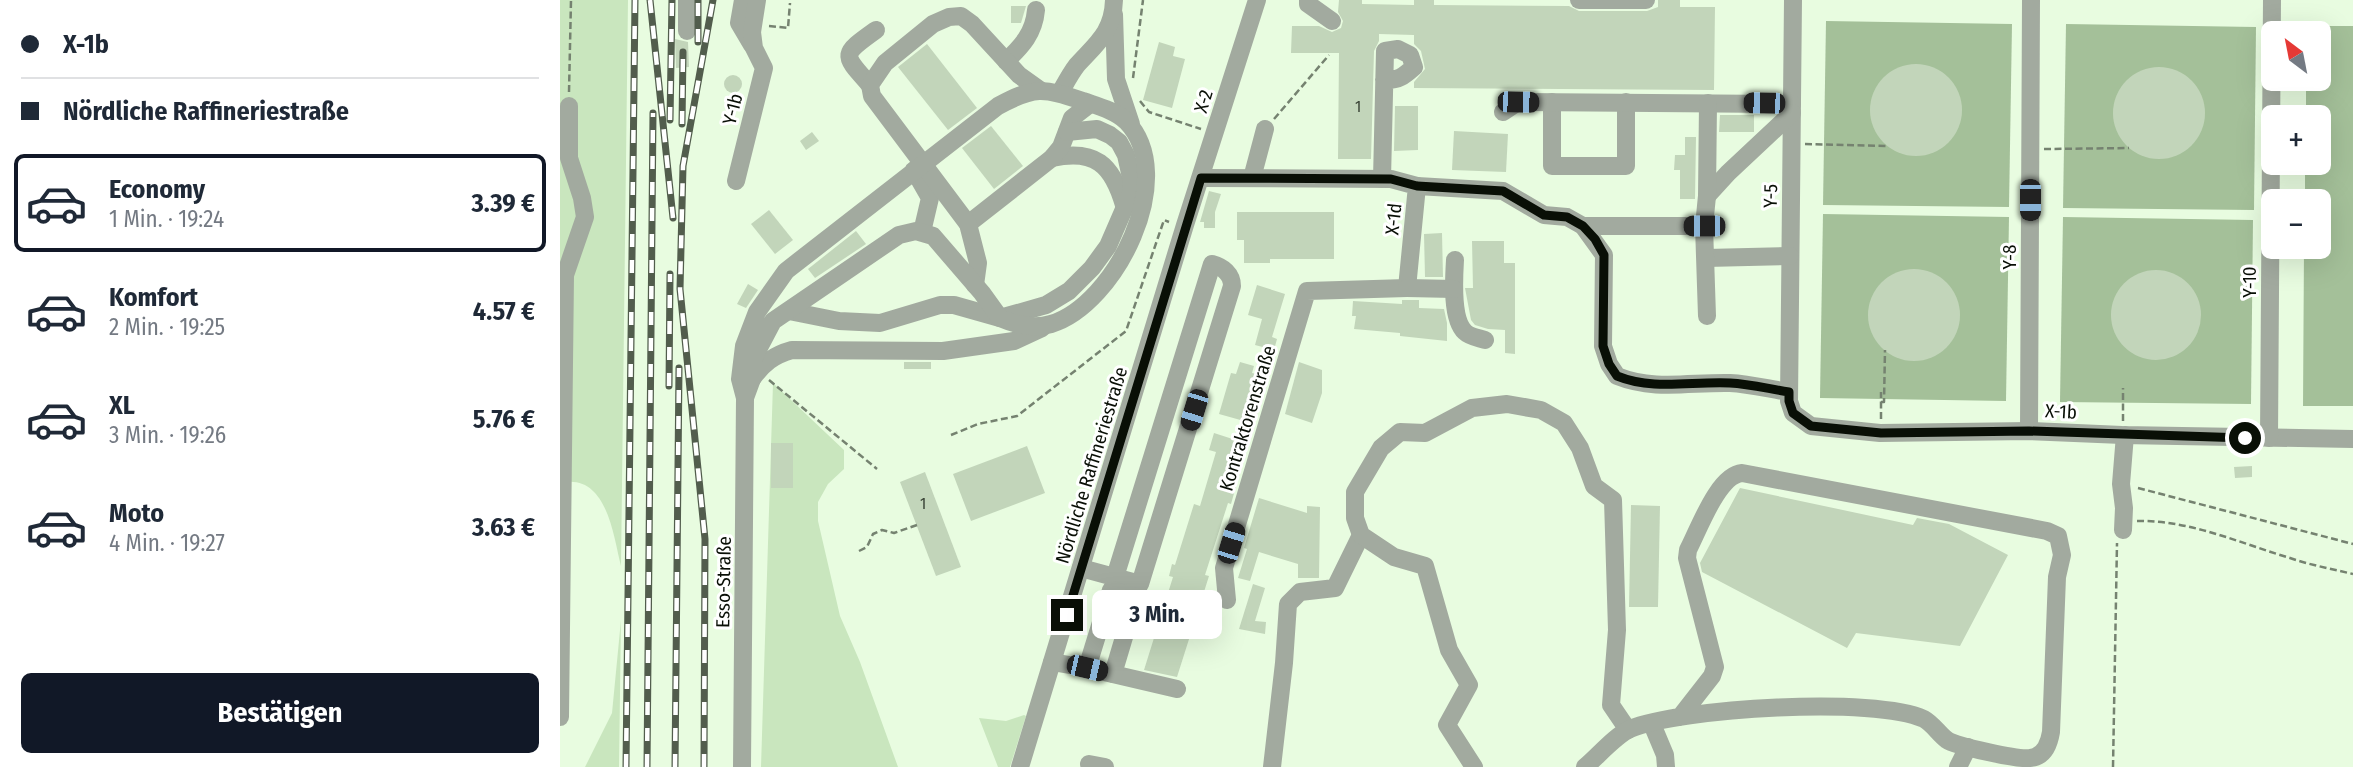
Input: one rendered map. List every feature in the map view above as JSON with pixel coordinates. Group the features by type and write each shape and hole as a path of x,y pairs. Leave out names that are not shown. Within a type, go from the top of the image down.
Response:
{"street":[{"path":"687,0 687,31"},
{"name":"Y-1b","path":"737,181 764,68 739,23 743,0"},
{"name":"Y-1b","path":"754,48 752,24 757,0"},
{"name":"X-2","path":"1187,220 1257,0"},
{"path":"1308,0 1308,4 1332,21"},
{"path":"1579,0 1646,0"},
{"name":"Y-5","path":"1789,392 1793,0"},
{"name":"Y-8","path":"2029,431 2031,0"},
{"name":"Y-10","path":"2269,438 2272,0"},
{"path":"1060,93 1076,66 1110,26 1114,7"},
{"path":"746,373 778,354 792,350 943,351 1013,341 1074,312 1098,290 1131,240 1147,185 1144,158 1116,79 1114,7"},
{"path":"1006,61 1028,38 1035,24 1036,10"},
{"path":"870,85 885,63 933,24 961,16 972,24 1020,75 1040,89"},
{"path":"876,30 854,46 849,51 848,58 870,85 872,96 919,166 968,224 978,263 975,285"},
{"path":"1382,179 1384,80"},
{"path":"746,373 744,346 757,312 786,271 998,106 1021,93 1040,89 1060,93 1116,114 1135,135"},
{"path":"1503,112 1518,102 1708,103 1792,108"},
{"path":"1552,102 1552,166 1626,166 1626,102"},
{"path":"1707,316 1704,226 1708,103"},
{"path":"968,224 1052,158 1061,147 1072,118 1090,104"},
{"path":"560,717 565,275 585,217 569,158 569,106"},
{"path":"1707,196 1792,108"},
{"path":"1000,318 1046,304 1069,290 1093,268 1119,225 1132,182 1126,155 1119,142 1097,129 1066,132"},
{"path":"1252,178 1265,129"},
{"path":"1052,158 1080,154 1094,157 1118,186 1124,205"},
{"path":"919,166 930,198 922,232"},
{"name":"X-1d","path":"1201,178 1382,179 1417,186 1407,288"},
{"path":"1417,186 1503,191 1544,215 1567,217 1583,226 1604,255 1603,346 1609,364 1617,376 1646,384 1677,386 1727,383 1789,392"},
{"name":"Nördliche Raffineriestraße","path":"1020,767 1187,220"},
{"path":"1583,226 1704,226"},
{"path":"746,373 773,321 899,234 922,232 933,236 1000,318"},
{"path":"1706,258 1790,256"},
{"path":"1455,260 1454,289 1460,326 1466,334 1485,340"},
{"path":"1081,568 1140,584 1232,286 1230,275 1212,264 1115,577"},
{"path":"1407,288 1454,289"},
{"name":"Kontraktorenstraße","path":"1227,600 1224,568 1307,290 1407,288"},
{"path":"789,311 839,321 880,323 947,304 1032,327 1050,325"},
{"name":"Esso-Straße","path":"742,767 746,373"},
{"name":"X-1b","path":"1789,392 1793,413 1811,426 1881,433 2029,431 2353,439"},
{"path":"1474,767 1447,725 1469,685 1449,650 1425,566 1394,557 1361,535 1355,518 1355,492 1381,448 1400,432 1424,433 1472,408 1507,404 1541,410 1564,423 1580,448 1594,486 1613,500 1617,630 1611,705 1629,730"},
{"path":"2123,530 2121,484 2124,435"},
{"path":"1585,767 1629,730 1680,717 1782,708 1867,708 1900,712 1923,719 1947,740 1968,747 2030,758 2041,754 2049,744 2052,732 2057,577 2062,555 2058,536 2047,531 1742,473 1734,474 1723,484 1688,550 1687,558 1715,667 1712,676 1680,717"},
{"path":"1272,767 1288,604 1300,592 1335,589 1361,535"},
{"path":"1087,668 1111,590 1136,597 1113,674"},
{"path":"1052,662 1177,689"},
{"path":"1652,724 1665,755 1666,767"},
{"path":"1958,767 1968,747"}],"path":[{"path":"569,106 571,0"},
{"path":"1133,80 1143,0"},
{"path":"752,24 788,28 790,3"},
{"path":"1265,129 1329,55"},
{"path":"1136,91 1149,112 1169,117"},
{"path":"1791,144 1886,146"},
{"path":"2031,149 2129,148"},
{"path":"951,435 978,424 1017,416 1126,331 1164,220 1187,220"},
{"path":"1881,402 1884,402 1885,350"},
{"path":"746,373 769,380 877,470"},
{"path":"2123,388 2124,435"},
{"path":"1881,392 1881,433"},
{"path":"2121,484 2353,544"},
{"path":"2113,767 2116,545 2123,530 2138,521 2167,522 2208,530 2292,559 2353,574"},
{"path":"859,551 867,547 873,534 882,530 894,533 917,525"}],"shaded area":[{"path":"560,0 628,0 621,566 611,523 598,496 588,487 576,482 560,483"},
{"path":"1826,21 2012,24 2009,207 1823,205"},
{"path":"2066,24 2256,27 2254,210 2063,208"},
{"path":"2331,26 2353,26 2353,406 2303,406 2304,259 2331,259 2331,189 2305,189 2305,175 2331,175 2331,105 2306,105 2306,91 2331,91"},
{"path":"1823,214 2009,217 2006,401 1820,398"},
{"path":"2063,217 2253,220 2251,404 2060,402"},
{"path":"773,383 844,450 844,469 828,484 818,502 818,521 840,616 860,662 898,767 761,767"},
{"path":"621,620 619,767 585,767 612,713"},
{"path":"1026,716 1010,767 998,767 979,718 1006,721"}],"building":[{"path":"1339,0 1362,0 1362,4 1414,5 1414,0 1434,0 1434,5 1569,6 1579,11 1647,11 1658,7 1658,0 1680,0 1680,7 1715,7 1714,90 1414,88 1414,82 1425,69 1421,51 1414,44 1414,35 1379,34 1374,51 1371,159 1338,159 1339,53 1291,53 1292,26 1319,26 1332,32 1341,28 1343,21 1338,12"},
{"path":"1011,6 1026,6 1021,23 1011,23"},
{"path":"675,39 688,42 689,67 676,68"},
{"path":"1159,42 1175,47 1173,56 1185,59 1172,108 1143,100"},
{"path":"927,44 977,108 948,130 898,67"},
{"path":"1916,64 1933,68 1948,78 1958,93 1962,110 1958,127 1948,142 1933,152 1916,156 1899,152 1884,142 1874,127 1870,110 1874,93 1884,78 1899,68"},
{"path":"2159,67 2176,71 2191,81 2201,96 2205,113 2201,130 2191,145 2176,155 2159,159 2142,155 2127,145 2117,130 2113,113 2117,96 2127,81 2142,71"},
{"path":"733,75 741,80 742,84 737,92 733,93 725,88 724,84 729,76"},
{"path":"1395,106 1418,106 1418,150 1394,151"},
{"path":"1720,115 1754,115 1754,132 1719,132"},
{"path":"991,126 1023,166 994,189 962,148"},
{"path":"1454,131 1508,134 1506,172 1452,170"},
{"path":"812,132 819,141 806,150 800,141"},
{"path":"1685,137 1696,137 1695,199 1680,199 1680,170 1674,170 1675,155 1685,155"},
{"path":"1209,191 1221,194 1215,212 1215,228 1204,228 1204,222 1200,222"},
{"path":"769,210 793,240 775,254 751,224"},
{"path":"1237,212 1334,212 1334,259 1270,259 1270,263 1244,263 1244,240 1237,240"},
{"path":"856,231 866,244 815,278 808,269"},
{"path":"1442,233 1443,277 1425,277 1424,234"},
{"path":"1472,241 1504,241 1504,263 1515,263 1515,354 1505,353 1505,330 1488,329 1475,325 1471,320 1465,288 1473,288"},
{"path":"1914,269 1931,273 1946,283 1956,298 1960,315 1956,332 1946,347 1931,357 1914,361 1897,357 1882,347 1872,332 1868,315 1872,298 1882,283 1897,273"},
{"path":"2156,270 2173,274 2188,283 2197,298 2201,315 2197,332 2188,347 2173,356 2156,360 2139,356 2124,347 2115,332 2111,315 2115,298 2124,283 2139,274"},
{"path":"748,284 758,290 746,308 737,304"},
{"path":"1257,285 1285,294 1272,337 1277,339 1274,350 1255,345 1262,319 1248,315"},
{"path":"1402,300 1419,300 1419,308 1444,309 1447,341 1354,329 1356,316 1352,316 1353,301 1402,304"},
{"path":"904,362 931,362 931,369 904,369"},
{"path":"1240,362 1254,366 1252,373 1265,376 1259,402 1252,400 1244,421 1219,414 1231,373 1236,374"},
{"path":"1299,362 1322,370 1322,393 1312,423 1285,414"},
{"path":"1214,433 1248,444 1231,504 1228,503 1205,575 1209,576 1177,677 1144,670 1173,577 1169,576 1172,564 1175,565 1194,504 1200,506 1216,452 1209,450"},
{"path":"771,443 793,443 793,488 771,488"},
{"path":"1027,446 1045,493 971,521 953,474"},
{"path":"2252,466 2252,477 2235,478 2234,467"},
{"path":"925,472 961,567 936,576 900,482"},
{"path":"1740,488 1913,525 1917,518 1949,524 2008,555 1960,646 1856,633 1847,648 1702,572 1700,563"},
{"path":"1259,498 1307,513 1307,506 1320,507 1319,578 1298,578 1298,564 1259,552 1250,581 1238,578"},
{"path":"1631,505 1660,506 1658,607 1629,607"},
{"path":"1253,584 1265,588 1255,621 1266,622 1265,634 1239,629"}],"railway":[{"path":"626,767 635,0"},
{"path":"650,0 673,218"},
{"path":"670,120 672,0"},
{"path":"698,0 698,42"},
{"path":"704,767 705,539 680,289 683,166 713,0"},
{"path":"682,124 683,52"},
{"path":"647,767 653,113"},
{"path":"669,386 670,274"},
{"path":"675,767 679,368"}],"route":[{"path":"1067,615 1201,178 1391,179 1417,186 1503,191 1544,215 1567,217 1583,226 1604,255 1603,346 1609,364 1617,376 1629,381 1677,386 1727,383 1789,392 1793,413 1811,426 1881,433 2029,431 2245,438"}]}
